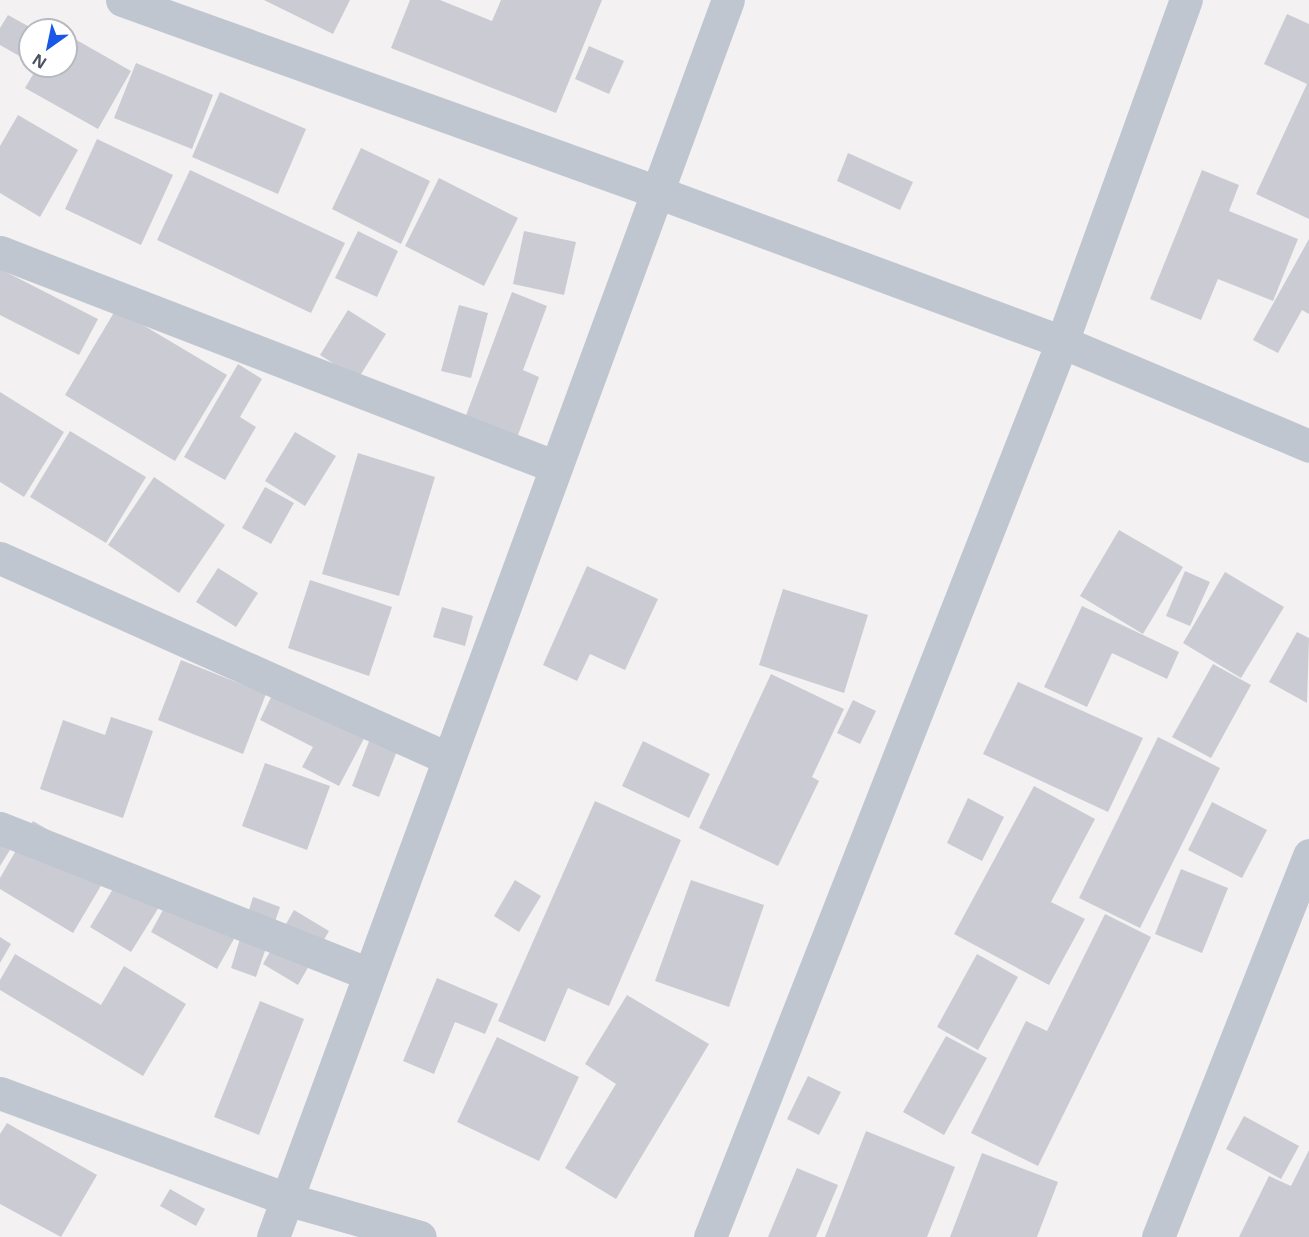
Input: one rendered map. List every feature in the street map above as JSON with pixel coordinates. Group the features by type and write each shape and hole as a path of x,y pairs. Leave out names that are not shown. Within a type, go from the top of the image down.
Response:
{"street":[{"path":"122,0 657,192 1062,342 1309,446"},
{"path":"273,1237 729,0"},
{"path":"710,1237 1062,342 1186,0"},
{"path":"0,252 556,467"},
{"path":"0,558 448,758"},
{"path":"0,828 369,974"},
{"path":"1158,1237 1309,855"},
{"path":"0,1093 286,1199 420,1237"}],"building":[{"path":"264,0 350,0 333,34"},
{"path":"410,0 440,0 492,21 501,0 602,0 556,113 391,48"},
{"path":"1287,14 1309,24 1309,219 1256,194 1307,84 1264,64"},
{"path":"8,15 18,21 18,55 0,45 0,28"},
{"path":"78,41 131,71 98,129 25,88 31,78 78,78"},
{"path":"589,46 624,61 609,94 575,79"},
{"path":"136,63 213,95 192,149 114,118"},
{"path":"220,92 306,129 278,194 192,157"},
{"path":"18,115 78,150 40,217 0,193 0,146"},
{"path":"97,139 173,175 141,245 65,209"},
{"path":"361,148 430,181 401,244 332,209"},
{"path":"848,153 913,182 900,210 837,181"},
{"path":"190,170 345,243 311,313 157,240"},
{"path":"1202,170 1239,185 1229,211 1298,239 1273,301 1218,279 1201,320 1150,299"},
{"path":"439,178 518,218 484,286 405,246"},
{"path":"358,231 398,251 377,297 335,278"},
{"path":"524,231 576,242 564,295 513,284"},
{"path":"1309,239 1309,314 1302,310 1278,353 1253,340"},
{"path":"0,269 98,319 79,355 0,315"},
{"path":"512,292 547,306 523,370 539,377 517,438 465,418"},
{"path":"459,305 488,313 471,378 441,371"},
{"path":"116,309 227,375 175,461 65,395"},
{"path":"348,310 386,334 358,379 320,355"},
{"path":"238,364 262,379 240,417 256,427 225,480 184,457"},
{"path":"0,392 64,432 24,497 0,482"},
{"path":"70,431 146,477 106,543 30,497"},
{"path":"295,432 336,456 305,506 265,481"},
{"path":"358,453 435,477 399,596 322,574"},
{"path":"154,477 225,525 179,593 108,545"},
{"path":"265,487 294,503 271,544 242,528"},
{"path":"1119,530 1183,567 1143,634 1080,596"},
{"path":"587,566 658,599 625,670 590,654 577,681 543,665"},
{"path":"218,568 258,593 236,627 196,602"},
{"path":"1185,571 1210,582 1190,626 1166,616"},
{"path":"1225,572 1284,607 1241,678 1183,643"},
{"path":"310,580 392,607 369,676 288,648"},
{"path":"783,589 868,615 844,693 759,665"},
{"path":"1082,606 1179,652 1167,679 1112,653 1087,707 1044,687"},
{"path":"442,607 473,616 465,646 433,637"},
{"path":"1297,632 1309,638 1307,703 1269,682"},
{"path":"181,660 266,694 243,754 158,720"},
{"path":"1213,664 1251,685 1211,758 1172,737"},
{"path":"771,674 844,709 812,777 819,781 778,866 699,828"},
{"path":"1018,682 1143,738 1108,812 983,754"},
{"path":"278,683 369,729 339,786 302,767 313,747 260,720"},
{"path":"853,700 876,711 860,744 837,733"},
{"path":"111,717 153,731 123,818 40,789 63,720 105,735"},
{"path":"376,723 404,733 379,797 352,786"},
{"path":"1158,737 1220,768 1140,928 1079,898"},
{"path":"643,741 710,774 689,818 622,786"},
{"path":"265,763 330,786 307,850 242,826"},
{"path":"1034,786 1095,819 1051,902 1085,919 1049,985 954,934"},
{"path":"968,798 1004,817 982,861 947,843"},
{"path":"595,801 681,840 609,1006 568,988 545,1042 498,1021"},
{"path":"1212,802 1267,830 1242,878 1188,850"},
{"path":"0,815 23,829 0,866"},
{"path":"33,821 112,867 73,933 0,889 0,878"},
{"path":"1181,869 1228,888 1202,953 1155,934"},
{"path":"122,874 164,899 131,952 90,927"},
{"path":"515,880 541,896 519,932 494,916"},
{"path":"691,880 764,905 729,1007 655,981"},
{"path":"177,884 243,923 217,969 151,932"},
{"path":"253,897 280,907 256,977 231,968"},
{"path":"294,910 329,931 298,985 263,964"},
{"path":"1105,914 1151,937 1038,1166 971,1133 1026,1021 1047,1031"},
{"path":"0,937 11,944 0,963"},
{"path":"15,954 101,1005 124,966 186,1004 143,1076 0,990 0,980"},
{"path":"977,954 1018,977 978,1050 937,1027"},
{"path":"437,978 498,1004 485,1034 455,1022 434,1074 403,1061"},
{"path":"627,995 709,1044 616,1199 565,1168 616,1084 585,1064"},
{"path":"260,1001 304,1019 259,1135 214,1117"},
{"path":"946,1036 987,1058 944,1135 903,1112"},
{"path":"497,1037 579,1077 539,1161 457,1122"},
{"path":"808,1076 841,1092 819,1135 787,1119"},
{"path":"1244,1116 1299,1146 1281,1179 1226,1149"},
{"path":"7,1123 97,1175 61,1237 0,1204 0,1134"},
{"path":"866,1131 955,1167 927,1237 825,1237"},
{"path":"1309,1150 1309,1237 1239,1237 1269,1176 1291,1186"},
{"path":"982,1153 1058,1182 1037,1237 950,1237"},
{"path":"797,1168 838,1185 816,1237 768,1237"},
{"path":"170,1189 205,1209 196,1226 160,1206"}]}
